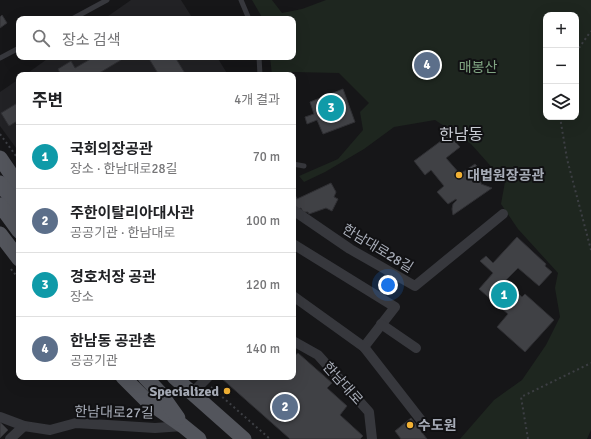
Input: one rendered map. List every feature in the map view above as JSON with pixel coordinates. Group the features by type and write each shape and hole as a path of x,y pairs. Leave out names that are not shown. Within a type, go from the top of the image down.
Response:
{"main road":[{"path":"0,158 16,182"},
{"path":"0,183 16,204"},
{"path":"0,205 16,226"},
{"path":"0,234 16,255"},
{"path":"126,380 147,401 199,439"},
{"path":"148,380 161,394 183,426"},
{"path":"176,380 244,439"}],"street":[{"name":"한남대로28길","path":"296,212 350,249 415,286 503,214"},
{"path":"296,246 395,307 364,347"},
{"path":"296,298 364,347 424,424"},
{"path":"382,324 416,348"},
{"name":"한남대로","path":"296,343 318,355 370,412 372,439"},
{"path":"192,393 205,380"},
{"name":"한남대로27길","path":"0,417 24,426 50,430 76,423 156,428 183,426"},
{"path":"10,439 24,426"}],"lane":[{"path":"78,16 107,0"},
{"path":"241,0 248,16"},
{"path":"0,58 16,49"},
{"path":"259,60 260,72"},
{"path":"296,165 304,166"}],"path":[{"path":"579,48 591,31"},
{"path":"560,120 567,159 591,250"},
{"path":"0,134 16,156"},
{"path":"528,439 521,397 591,363"},
{"path":"207,380 270,439"}],"shaded area":[{"path":"131,0 181,0 191,16 108,16"},
{"path":"46,60 219,60 226,72 29,72"},
{"path":"16,81 16,148 0,126 0,92"}],"green space":[{"name":"매봉산","path":"252,0 272,0 282,13 302,9 326,0 591,0 591,430 587,439 460,439 494,400 522,380 546,345 560,317 555,288 558,273 518,229 501,204 505,182 471,144 435,120 394,127 364,149 325,172 304,182 299,176 338,159 363,130 360,112 369,103 339,73 272,72 270,60 296,60 296,16 261,16"}],"building":[{"path":"2,15 7,23 0,28 0,17"},
{"path":"89,60 121,60 101,72 60,72 58,69 71,61 75,68"},
{"path":"150,60 177,60 184,72 157,72"},
{"path":"343,89 355,122 323,134 317,120 307,124 305,117 314,114 310,102"},
{"path":"16,104 16,122 9,126 1,113"},
{"name":"대법원장공관","path":"449,135 460,147 446,158 460,174 475,164 486,177 481,181 481,184 492,188 453,215 453,204 457,200 456,199 448,204 437,192 444,186 431,170 425,175 414,161"},
{"path":"331,183 336,192 334,197 338,199 332,211 326,208 309,214 308,212 303,212 301,208 296,210 296,197 297,199"},
{"path":"517,237 546,264 545,266 552,272 539,286 518,268 505,281 522,297 525,294 554,320 525,352 497,327 508,314 479,289 493,273 480,261 486,256 493,263"},
{"path":"298,353 332,383 327,388 347,406 340,415 363,436 360,439 290,439 223,380 296,380 296,355"},
{"name":"수도원","path":"411,418 427,439 401,439 395,431"},
{"path":"0,422 8,430 0,438"}],"place":[{"name":"한남동 공관촌","path":"427,65"},
{"name":"경호처장 공관","path":"331,108"},
{"name":"대법원장공관","path":"459,175"},
{"name":"국회의장공관","path":"504,295"},
{"name":"Specialized","path":"227,391"},
{"name":"주한이탈리아대사관","path":"285,407"},
{"name":"수도원","path":"410,425"}],"district":[{"name":"한남동","path":"461,134"}]}
